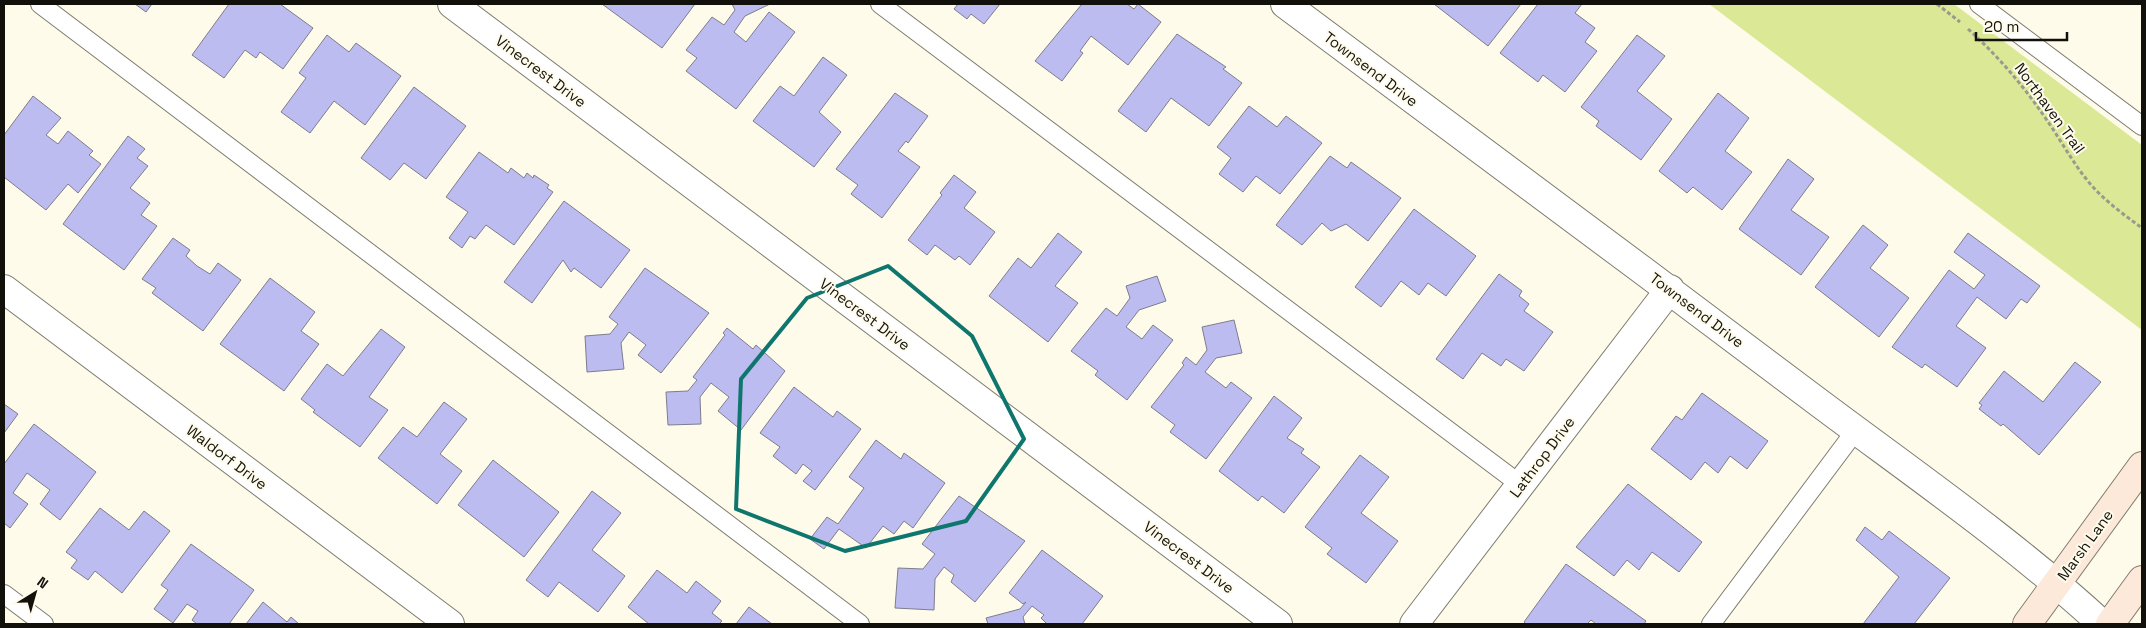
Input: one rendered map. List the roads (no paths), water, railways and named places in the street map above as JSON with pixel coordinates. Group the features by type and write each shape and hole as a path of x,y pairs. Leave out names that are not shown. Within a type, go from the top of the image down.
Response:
{"main road":[{"name":"Marsh Lane","path":"2027,624 2142,466"},
{"path":"2110,624 2142,580"}],"street":[{"name":"Vinecrest Drive","path":"452,4 1278,624"},
{"name":"Townsend Drive","path":"1285,4 1670,289 2058,583 2102,624"},
{"name":"Waldorf Drive","path":"4,289 450,624"},
{"name":"Lathrop Drive","path":"1414,624 1670,289"}],"lane":[{"path":"40,4 860,624"},
{"path":"880,4 1520,485"},
{"path":"1979,4 2142,126"},
{"path":"1711,624 1856,430"},
{"path":"4,594 44,624"}]}
